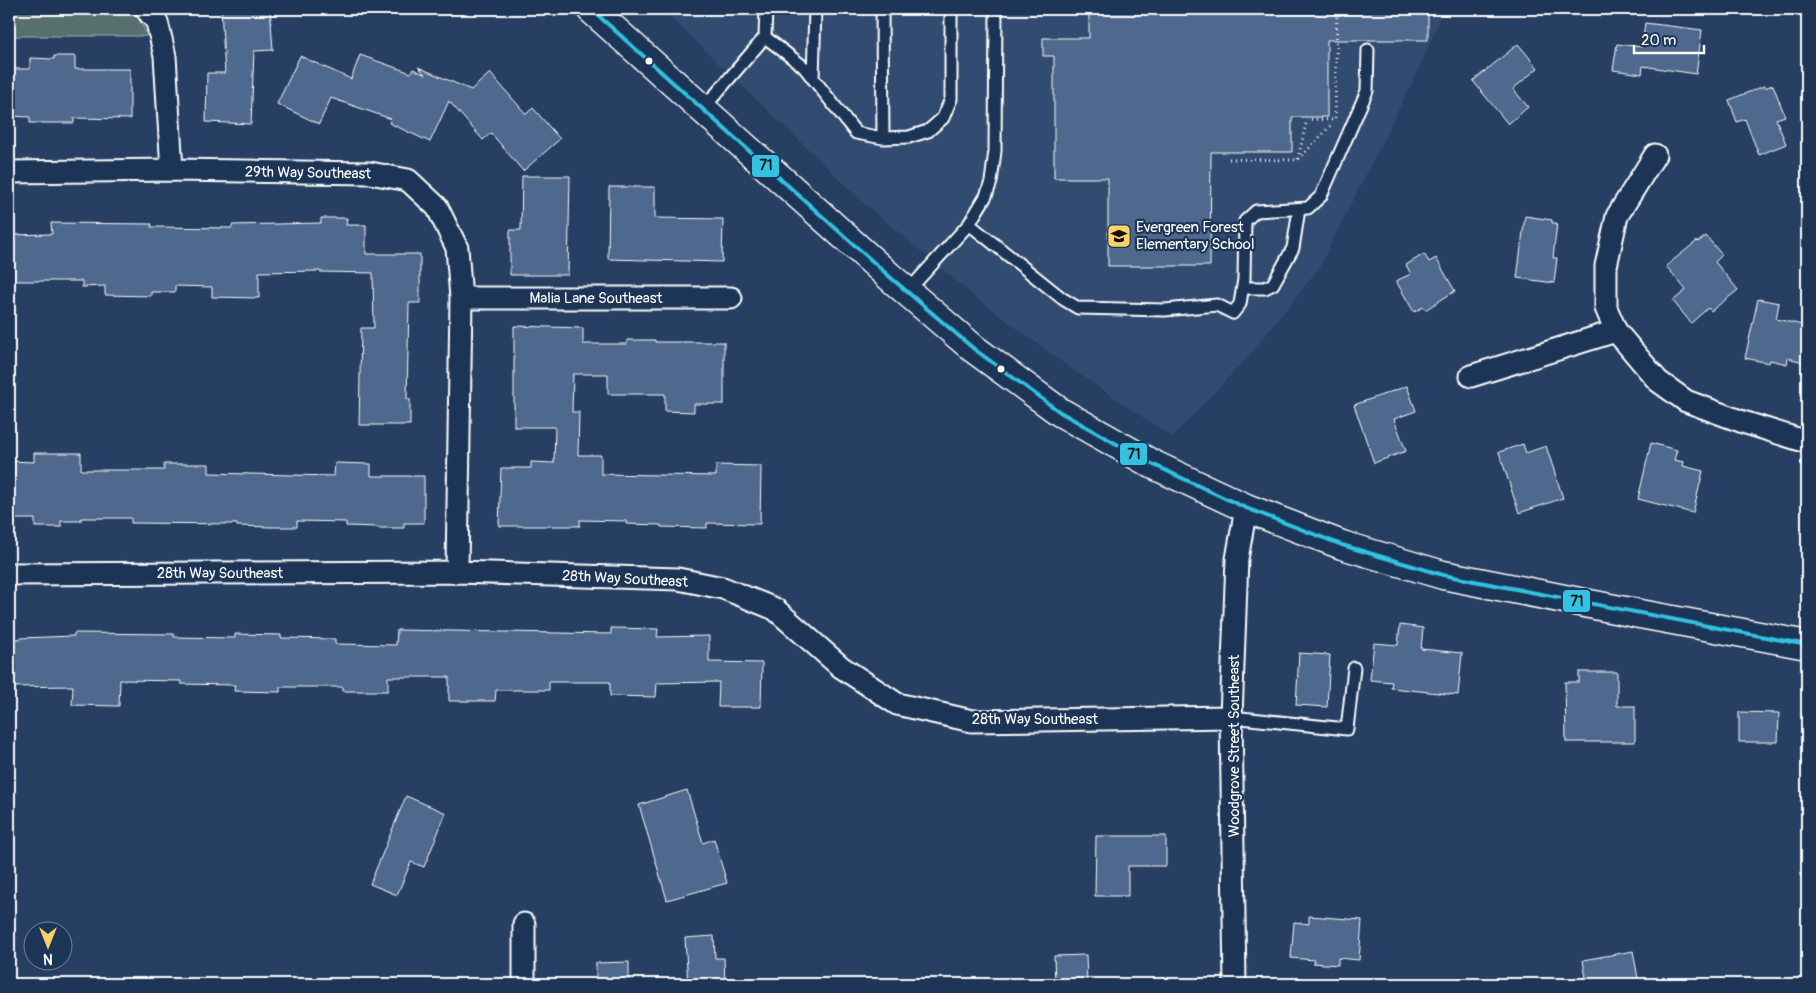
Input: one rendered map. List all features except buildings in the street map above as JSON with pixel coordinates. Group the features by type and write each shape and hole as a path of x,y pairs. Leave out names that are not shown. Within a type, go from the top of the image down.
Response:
{"street":[{"path":"146,9 157,22 165,56 172,170"},
{"path":"591,9 907,292 974,349 1060,412 1152,464 1246,508 1342,545 1443,575 1807,645"},
{"path":"1655,154 1617,216 1615,224 1606,266 1606,308 1616,331 1658,381 1686,401 1743,422 1807,442"},
{"name":"29th Way Southeast","path":"9,172 172,170 370,172 408,180 437,207 457,248 461,298 457,572"},
{"name":"Malia Lane Southeast","path":"461,298 731,298"},
{"path":"1471,376 1616,331"},
{"name":"Woodgrove Street Southeast","path":"1235,984 1231,717 1237,559 1246,508"},
{"name":"28th Way Southeast","path":"9,574 457,572 678,579 723,588 775,609 841,667 896,704 972,721 1231,717"},
{"path":"524,924 524,984"}],"lane":[{"path":"702,110 765,37 766,9"},
{"path":"813,79 815,9"},
{"path":"882,9 883,138"},
{"path":"765,37 804,67 856,133 883,138 909,137 928,131 943,118 951,99 951,9"},
{"path":"907,292 969,224 988,189 995,151 996,9"},
{"path":"969,224 1063,299 1078,308 1165,310 1217,305 1233,313 1240,304 1243,288 1245,221 1256,211 1308,208 1321,196 1367,91 1368,50"},
{"path":"1243,288 1265,288 1273,284 1293,248 1299,209"},
{"path":"1231,717 1347,729 1354,668"}],"path":[{"path":"1230,159 1298,160 1335,120 1336,9"},
{"path":"1298,160 1307,119 1335,120"}],"shaded area":[{"name":"Evergreen Forest Elementary School","path":"662,9 1443,9 1421,65 1319,268 1250,355 1172,437 1066,365 975,297 865,204"}],"green space":[{"path":"9,9 130,9 136,14 148,36 9,36"}],"transit line":[{"name":"71","path":"591,9 890,277 974,349 1060,412 1152,464 1246,508 1342,545 1443,575 1807,645"}],"place":[{"name":"Evergreen Forest Elementary School","path":"1119,236"}]}
